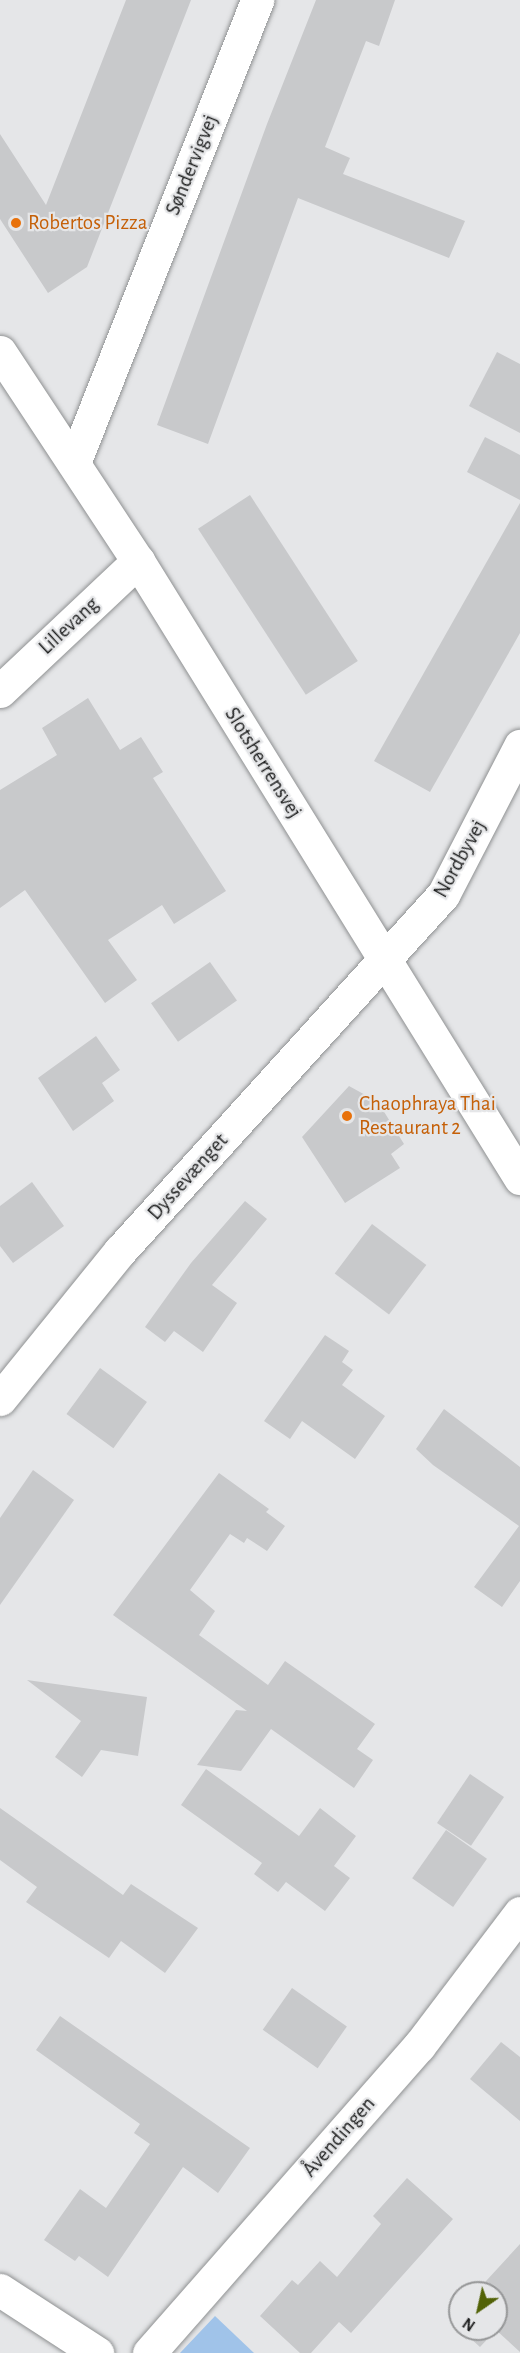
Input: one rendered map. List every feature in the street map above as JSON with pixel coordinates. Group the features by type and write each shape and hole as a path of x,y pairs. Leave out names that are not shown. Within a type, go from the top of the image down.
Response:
{"street":[{"name":"Søndervigvej","path":"74,463 257,0"},
{"name":"Slotsherrensvej","path":"0,352 138,561 520,1178"},
{"name":"Lillevang","path":"0,691 138,561"},
{"name":"Nordbyvej","path":"385,961 442,895 520,746"},
{"name":"Dyssevænget","path":"0,1399 120,1251 385,961"},
{"name":"Åvendingen","path":"149,2353 419,2046 520,1913"},
{"path":"0,2289 97,2353"}],"shaded area":[{"path":"215,2316 254,2353 180,2353"}],"building":[{"path":"126,0 191,0 87,267 48,293 0,219 0,134 46,205"},
{"path":"316,0 395,0 379,46 366,41 325,147 350,158 343,174 465,221 449,258 298,198 208,444 157,425 267,124"},
{"path":"497,352 520,364 520,433 469,406"},
{"path":"485,437 520,455 520,500 467,472"},
{"path":"250,495 358,661 306,695 198,529"},
{"path":"520,503 520,633 430,792 374,761"},
{"path":"88,698 120,750 141,737 163,772 153,778 226,891 174,924 162,905 108,940 137,980 105,1003 25,890 0,908 0,790 57,755 42,728"},
{"path":"210,962 237,1001 178,1042 151,1003"},
{"path":"96,1036 120,1070 102,1083 114,1101 73,1131 38,1078"},
{"path":"349,1086 378,1102 404,1144 391,1154 400,1168 345,1203 302,1137"},
{"path":"32,1182 64,1226 13,1263 0,1246 0,1206"},
{"path":"245,1201 267,1219 212,1285 237,1303 203,1352 174,1331 165,1342 145,1327 191,1263"},
{"path":"372,1224 426,1265 389,1314 335,1274"},
{"path":"325,1335 349,1351 342,1362 353,1370 342,1385 385,1416 355,1459 302,1421 290,1439 264,1421"},
{"path":"100,1368 147,1402 113,1448 66,1414"},
{"path":"444,1409 520,1467 520,1581 502,1607 474,1587 519,1526 433,1465 416,1449"},
{"path":"33,1470 74,1500 0,1605 0,1518"},
{"path":"219,1473 269,1509 266,1512 285,1526 267,1551 247,1538 244,1543 230,1534 190,1590 215,1611 199,1635 268,1685 285,1661 375,1724 357,1749 373,1760 354,1788 271,1729 241,1771 197,1765 236,1710 247,1711 113,1615"},
{"path":"27,1680 147,1697 138,1756 101,1750 82,1777 55,1757 81,1721"},
{"path":"206,1769 299,1836 320,1808 356,1836 334,1866 350,1878 325,1911 286,1882 278,1892 254,1874 262,1863 181,1805"},
{"path":"470,1774 504,1797 471,1846 437,1823"},
{"path":"0,1808 123,1895 131,1884 198,1928 165,1973 121,1941 109,1958 26,1902 37,1887 0,1860"},
{"path":"446,1830 487,1859 453,1907 412,1878"},
{"path":"292,1988 347,2026 318,2068 263,2030"},
{"path":"60,2016 250,2148 218,2193 183,2167 108,2277 79,2256 75,2261 44,2240 80,2189 106,2208 150,2144 134,2133 140,2124 36,2050"},
{"path":"501,2042 520,2057 520,2121 470,2079"},
{"path":"407,2178 453,2219 351,2333 339,2322 311,2353 300,2353 260,2316 292,2280 298,2285 320,2261 337,2277 381,2224 373,2216"},
{"path":"520,2244 520,2352 508,2341 508,2281 486,2281"},
{"path":"473,2341 486,2341 480,2347"}],"place":[{"name":"Robertos Pizza","path":"16,223"},
{"name":"Chaophraya Thai Restaurant 2","path":"347,1116"}]}
